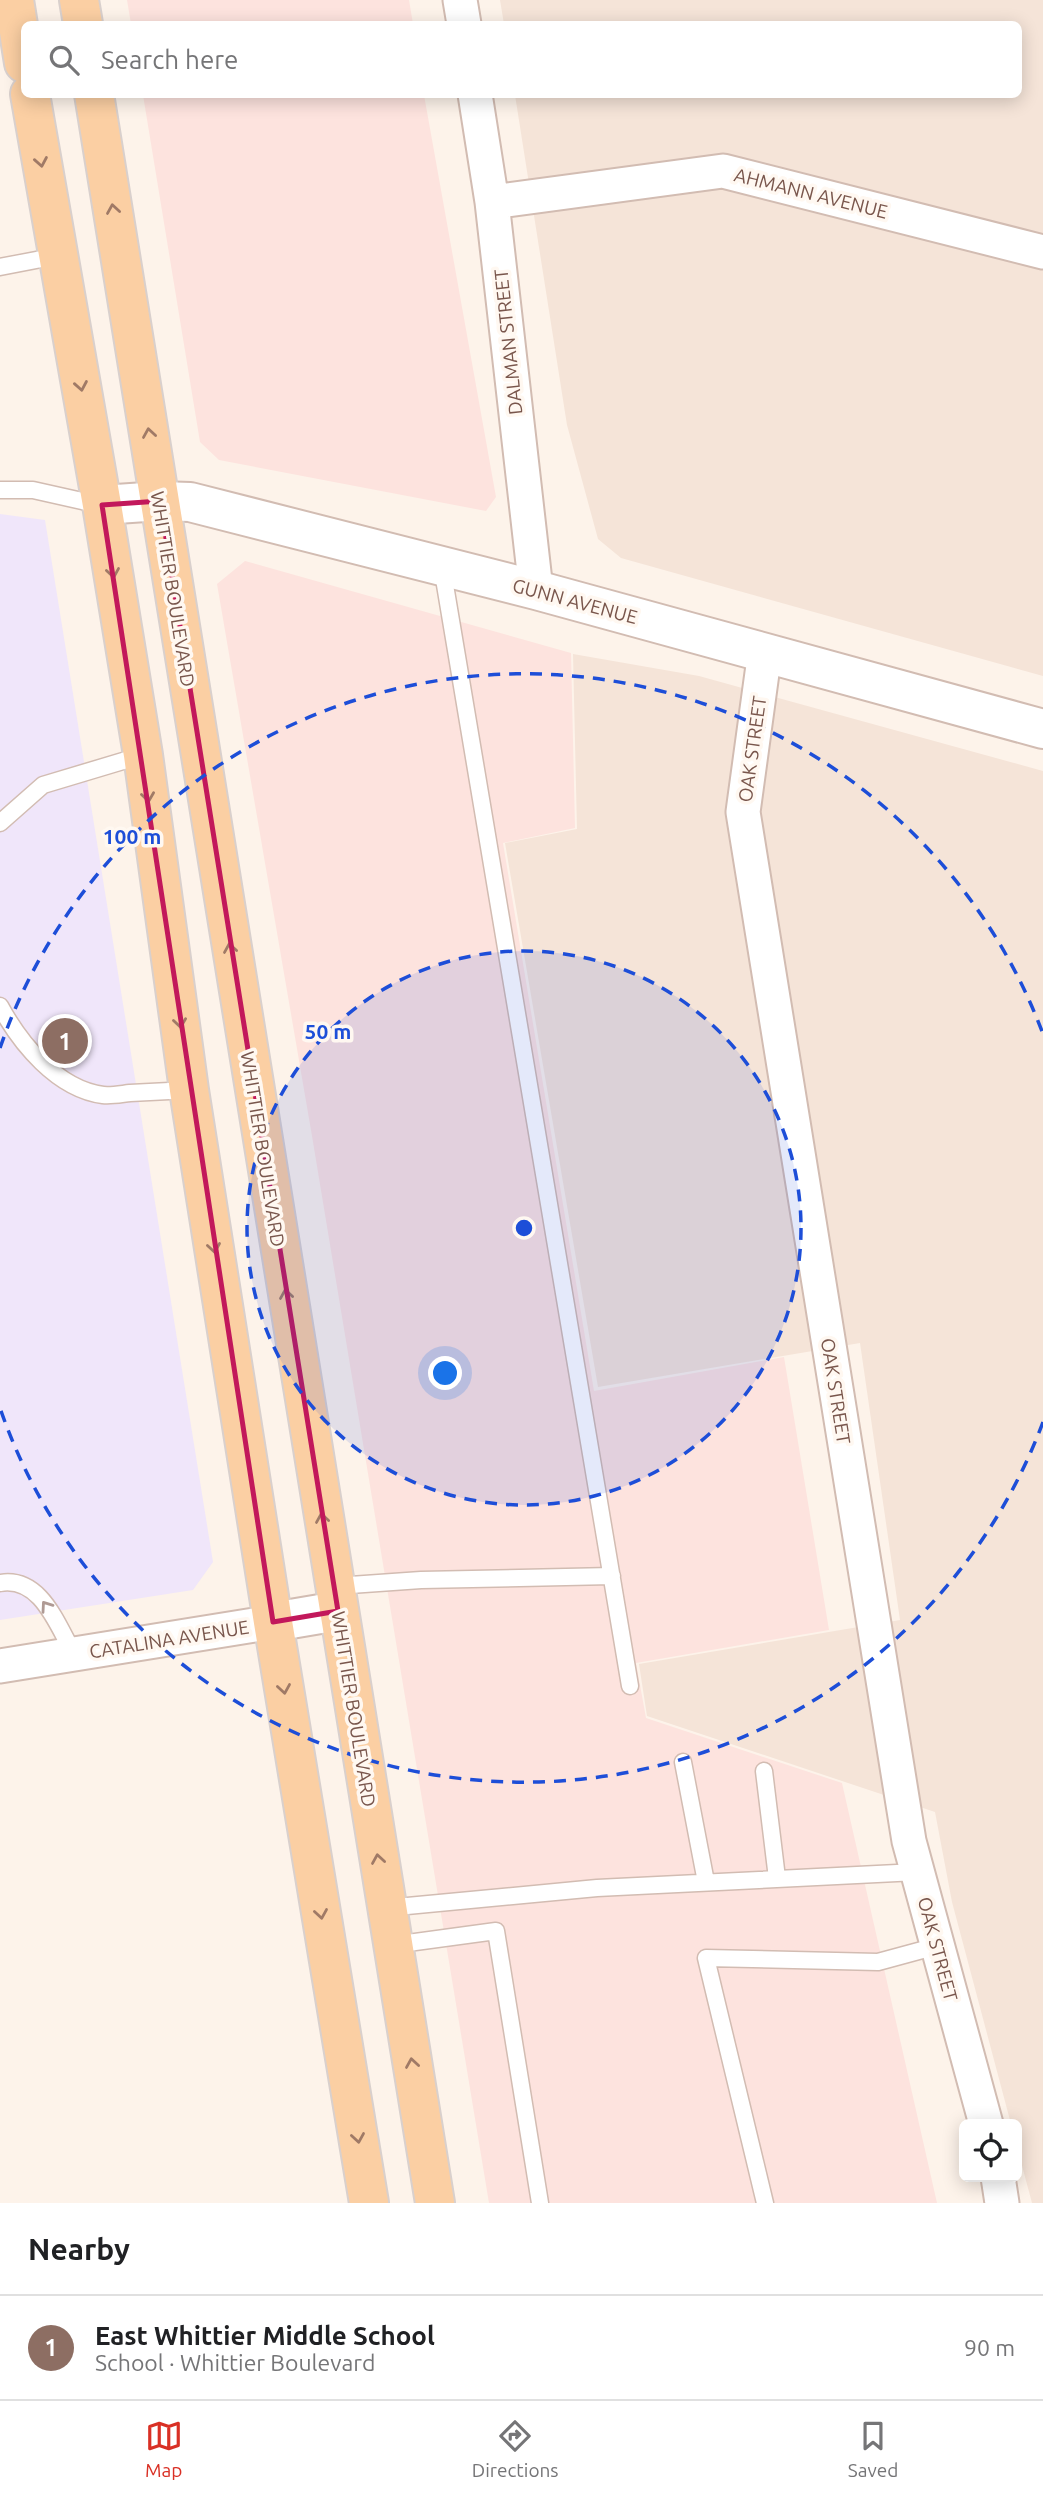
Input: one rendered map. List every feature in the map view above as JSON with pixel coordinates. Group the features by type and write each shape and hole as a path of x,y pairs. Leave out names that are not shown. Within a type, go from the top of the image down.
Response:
{"main road":[{"path":"14,0 21,44"},
{"path":"79,0 82,21"},
{"path":"31,98 102,505 142,755 189,1090 369,2203"},
{"name":"WHITTIER BOULEVARD","path":"95,98 335,1598 435,2203"}],"street":[{"path":"460,0 464,21"},
{"name":"DALMAN STREET","path":"476,98 492,202 536,590"},
{"name":"AHMANN AVENUE","path":"492,202 723,171 1043,252"},
{"name":"GUNN AVENUE","path":"102,505 190,502 536,590 1043,729"},
{"name":"OAK STREET","path":"765,651 743,812 908,1841 985,2119"},
{"name":"CATALINA AVENUE","path":"0,1666 273,1622 335,1598"},
{"path":"999,2182 1002,2203"}],"lane":[{"path":"0,267 57,256"},
{"path":"0,490 33,490 102,505"},
{"path":"442,567 630,1686"},
{"path":"0,823 43,785 142,755"},
{"path":"0,1006 15,1032 35,1057 68,1081 85,1089 103,1095 189,1090"},
{"path":"335,1598 421,1580 612,1576"},
{"path":"0,1583 13,1581 30,1588 46,1602 74,1654"},
{"path":"683,1762 706,1882"},
{"path":"764,1771 777,1878"},
{"path":"386,1908 597,1888 917,1872"},
{"path":"392,1945 496,1931 540,2203"},
{"path":"765,2203 705,1958 878,1962 937,1946"}],"highlighted area":[{"path":"160,501 338,1611 273,1622 102,505"}],"shaded area":[{"path":"127,0 409,0 412,21 130,21"},
{"path":"500,0 1043,0 1043,676 621,558 598,539 567,425 515,98 1022,98 1022,21 504,21"},
{"path":"143,98 425,98 496,497 486,511 219,460 200,442"},
{"path":"0,514 45,520 213,1562 193,1590 0,1620"},
{"path":"245,561 571,653 575,828 503,843 594,1391 784,1357 829,1630 636,1663 646,1718 842,1783 937,2203 489,2203 312,1136 217,584"},
{"path":"573,654 699,676 1043,771 1043,2203 1032,2203 1022,2166 1022,2119 1010,2119 952,1902 935,1812 647,1716 639,1664 900,1620 860,1343 598,1387 505,843 577,829"}],"place":[{"name":"East Whittier Middle School","path":"65,1041"}]}
